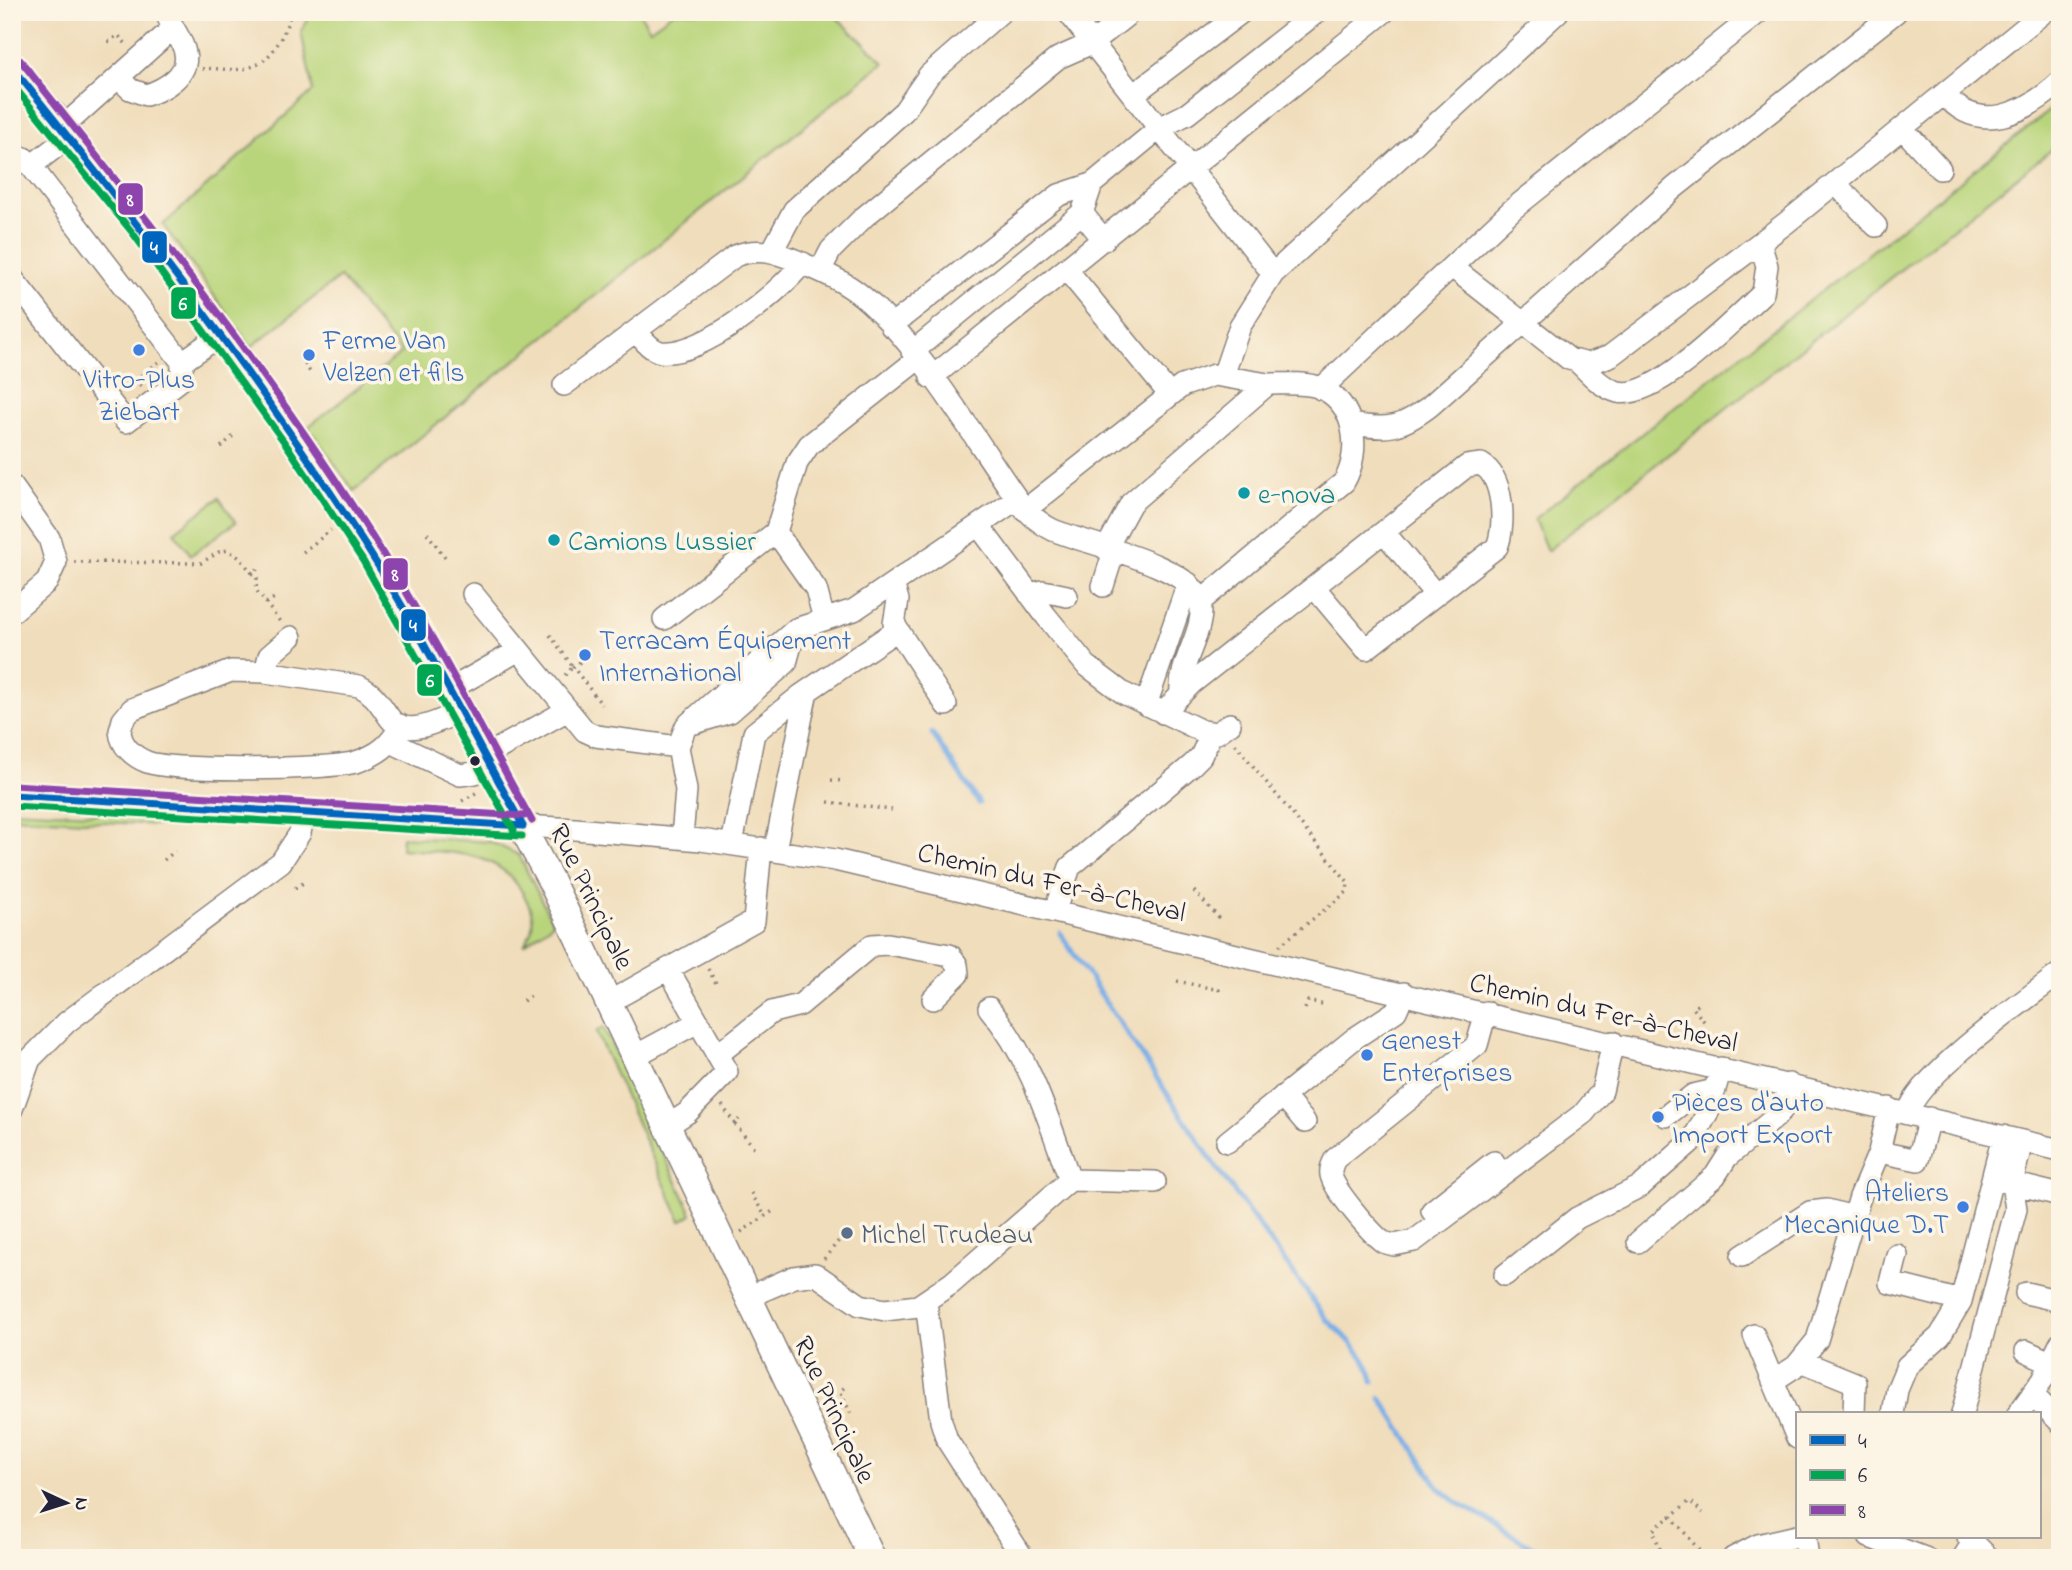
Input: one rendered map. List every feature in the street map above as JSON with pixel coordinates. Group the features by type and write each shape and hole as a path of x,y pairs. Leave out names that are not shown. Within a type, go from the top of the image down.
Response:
{"main road":[{"name":"Rue Principale","path":"15,75 66,132 222,334 347,516 455,700 523,826 609,1002 872,1558"}],"street":[{"path":"771,253 794,210 904,111 929,75 1001,12"},
{"path":"1068,12 1193,167 1273,274"},
{"path":"636,331 648,345 659,352 674,350 709,338 811,267 864,217 1058,58 1093,43 1131,12"},
{"path":"1134,94 1242,12"},
{"path":"891,326 1059,195 1092,184 1161,127 1187,114 1317,12"},
{"path":"931,378 1384,12"},
{"path":"1223,376 1240,326 1273,274 1558,12"},
{"path":"1321,389 1513,209 1759,12"},
{"path":"1351,424 1386,428 1409,422 1525,323 1674,188 1896,12"},
{"path":"1579,363 1598,361 1625,347 1835,183 2044,12"},
{"path":"32,166 169,21 186,54 184,68 179,74 167,85 146,94 137,93 118,78"},
{"path":"1944,93 1965,112 1985,118 2005,117 2031,104 2060,82"},
{"path":"1902,128 1940,169"},
{"path":"12,153 24,158 32,166 182,362 182,379 127,422 12,278"},
{"path":"1835,183 1875,226"},
{"path":"664,619 776,532 797,463 809,445 1082,213 1092,184"},
{"path":"1082,213 1104,240"},
{"path":"1452,268 1579,363 1601,385 1618,392 1638,393 1658,382 1763,293 1768,265 1759,243"},
{"path":"564,385 735,256 756,250 811,267 862,296 891,326 915,355 1021,505 1052,530 1149,564 1188,583 1200,602 1200,622 1182,668 1181,694"},
{"path":"1067,270 1170,395"},
{"path":"182,362 222,334"},
{"path":"682,838 686,790 678,747 686,726 730,712 786,663 796,629 845,615 979,526 1021,505 1195,379 1223,376 1321,389 1341,406 1351,424 1354,453 1344,482 1200,602"},
{"path":"1102,586 1110,550 1131,503 1268,384"},
{"path":"1154,709 1181,694 1314,587 1467,466 1480,464 1491,472 1496,480 1503,525 1497,547 1366,649 1314,587"},
{"path":"12,486 49,538 56,562 47,582 12,612"},
{"path":"979,526 1086,665 1103,680 1154,709 1222,729 1192,765 1070,867 1055,910"},
{"path":"776,532 816,589 824,619"},
{"path":"1384,532 1430,572 1436,595"},
{"path":"1154,709 1188,583"},
{"path":"893,584 898,600 893,618 897,630 946,705"},
{"path":"1029,594 1043,591 1067,596"},
{"path":"473,594 579,726 596,736 678,747"},
{"path":"732,844 754,733 807,691 897,630"},
{"path":"265,672 269,656 288,633"},
{"path":"519,650 455,700 430,724 395,733 373,755 343,765 270,768 149,763 134,755 120,737 120,725 125,715 138,705 231,671 265,672 359,685 373,694 395,733 460,775 475,773 487,759 568,710"},
{"path":"609,1002 754,921 768,849 807,691"},
{"name":"Chemin du Fer-à-Cheval","path":"12,795 523,826 682,838 768,849 882,870 1055,910 2060,1150"},
{"path":"12,1109 30,1059 49,1036 208,910 289,853 300,834 304,813"},
{"path":"717,1055 772,1012 800,1005 850,954 872,945 883,943 950,955 957,965 958,974 933,999"},
{"path":"667,1126 687,1114 727,1072 668,969"},
{"path":"1773,1381 1787,1374 1801,1361 1817,1340 1853,1217 1899,1110 1939,1071 2060,973"},
{"path":"1227,1142 1396,1011 1404,993"},
{"path":"989,1008 1018,1047 1031,1072 1070,1180"},
{"path":"1486,1012 1477,1045 1424,1097 1390,1125 1335,1159 1330,1172 1336,1186 1379,1239 1389,1244 1414,1241 1584,1113 1602,1091 1613,1042"},
{"path":"635,1056 698,1023"},
{"path":"1505,1275 1577,1218 1652,1178 1692,1141 1703,1124 1721,1068"},
{"path":"1638,1242 1715,1176 1733,1165 1780,1113 1789,1084"},
{"path":"1666,1116 1693,1095 1715,1090"},
{"path":"1283,1096 1305,1122"},
{"path":"1879,1152 1918,1160 1929,1118"},
{"path":"1893,1412 1897,1390 1907,1366 1940,1336 1961,1301 2003,1181 2013,1139"},
{"path":"1389,1244 1494,1162"},
{"path":"748,1297 794,1277 815,1274 860,1305 898,1310 926,1302 1070,1180 1155,1182"},
{"path":"2003,1181 2060,1195"},
{"path":"1963,1412 2017,1209 2003,1181"},
{"path":"1742,1256 1810,1212 1827,1210 1853,1217"},
{"path":"1897,1255 1889,1283 1961,1301"},
{"path":"2026,1293 2060,1301"},
{"path":"926,1302 941,1421 947,1440 1023,1558"},
{"path":"1754,1335 1796,1436"},
{"path":"2019,1412 2056,1353 2026,1351"},
{"path":"1801,1361 1855,1383 1854,1412"},
{"path":"2032,1394 2059,1420"},
{"path":"1733,1558 1759,1545 1796,1536"},
{"path":"1805,1538 1808,1558"},
{"path":"1873,1538 1915,1548"},
{"path":"1968,1546 1989,1558"}],"path":[{"path":"179,74 205,68 248,68 260,63 279,42 291,12"},
{"path":"304,359 302,360 312,375"},
{"path":"136,379 158,362"},
{"path":"220,447 233,436"},
{"path":"303,552 334,527"},
{"path":"427,533 448,561"},
{"path":"68,562 201,563 223,550 232,551 257,578 256,590 288,633"},
{"path":"188,563 189,556"},
{"path":"253,573 259,568"},
{"path":"257,578 262,574"},
{"path":"266,603 276,597"},
{"path":"550,635 602,705"},
{"path":"573,667 580,662"},
{"path":"1222,729 1348,882 1347,892 1266,960"},
{"path":"831,780 845,781"},
{"path":"860,797 860,806"},
{"path":"828,802 892,810"},
{"path":"163,860 175,851"},
{"path":"295,888 305,881"},
{"path":"1194,891 1219,918"},
{"path":"1177,981 1219,990 1219,993"},
{"path":"523,1002 530,996"},
{"path":"1305,1010 1308,1001 1326,1005"},
{"path":"1698,1005 1693,1009 1707,1024"},
{"path":"721,1105 755,1149"},
{"path":"735,1124 739,1119"},
{"path":"751,1193 765,1216"},
{"path":"741,1232 776,1209"},
{"path":"834,1244 840,1239"},
{"path":"844,1388 840,1391 850,1414"},
{"path":"1660,1549 1653,1530 1690,1501 1703,1513"},
{"path":"1671,1516 1703,1555"}],"green space":[{"path":"312,12 639,12 650,29 674,12 831,12 884,62 354,491 308,427 402,353 340,277 251,347 163,225 313,91 301,31"},
{"path":"2060,102 2060,143 1547,551 1534,519"},
{"path":"219,498 236,522 191,555 174,532"},
{"path":"12,810 160,817 157,825 12,817"},
{"path":"402,837 491,842 519,855 553,923 524,945 532,928 531,911 515,882 503,870 473,856 401,849"},
{"path":"603,1027 692,1214 681,1221 596,1032"}],"waterway":[{"path":"932,733 979,803"},
{"path":"1060,933 1212,1161 1328,1321 1362,1356 1373,1382"},
{"path":"1381,1398 1438,1487 1455,1501 1551,1558"}],"transit line":[{"name":"8","path":"20,60 208,299 339,485 420,616 532,821"},
{"name":"4","path":"12,67 198,305 329,490 410,620 523,826"},
{"name":"6","path":"12,84 132,232 290,450 363,561 514,831"},
{"name":"8","path":"13,785 524,816"},
{"name":"4","path":"12,795 523,826"},
{"name":"6","path":"12,806 522,836"}],"place":[{"name":"Vitro-Plus Ziebart","path":"139,350"},
{"name":"Ferme Van Velzen et fils","path":"309,355"},
{"name":"e-nova","path":"1244,493"},
{"name":"Camions Lussier","path":"554,540"},
{"name":"Terracam Équipement International","path":"585,655"},
{"name":"Genest Enterprises","path":"1367,1055"},
{"name":"Pièces d'auto Import Export","path":"1658,1117"},
{"name":"Ateliers Mecanique D.T","path":"1963,1207"},
{"name":"Michel Trudeau","path":"847,1233"}]}
